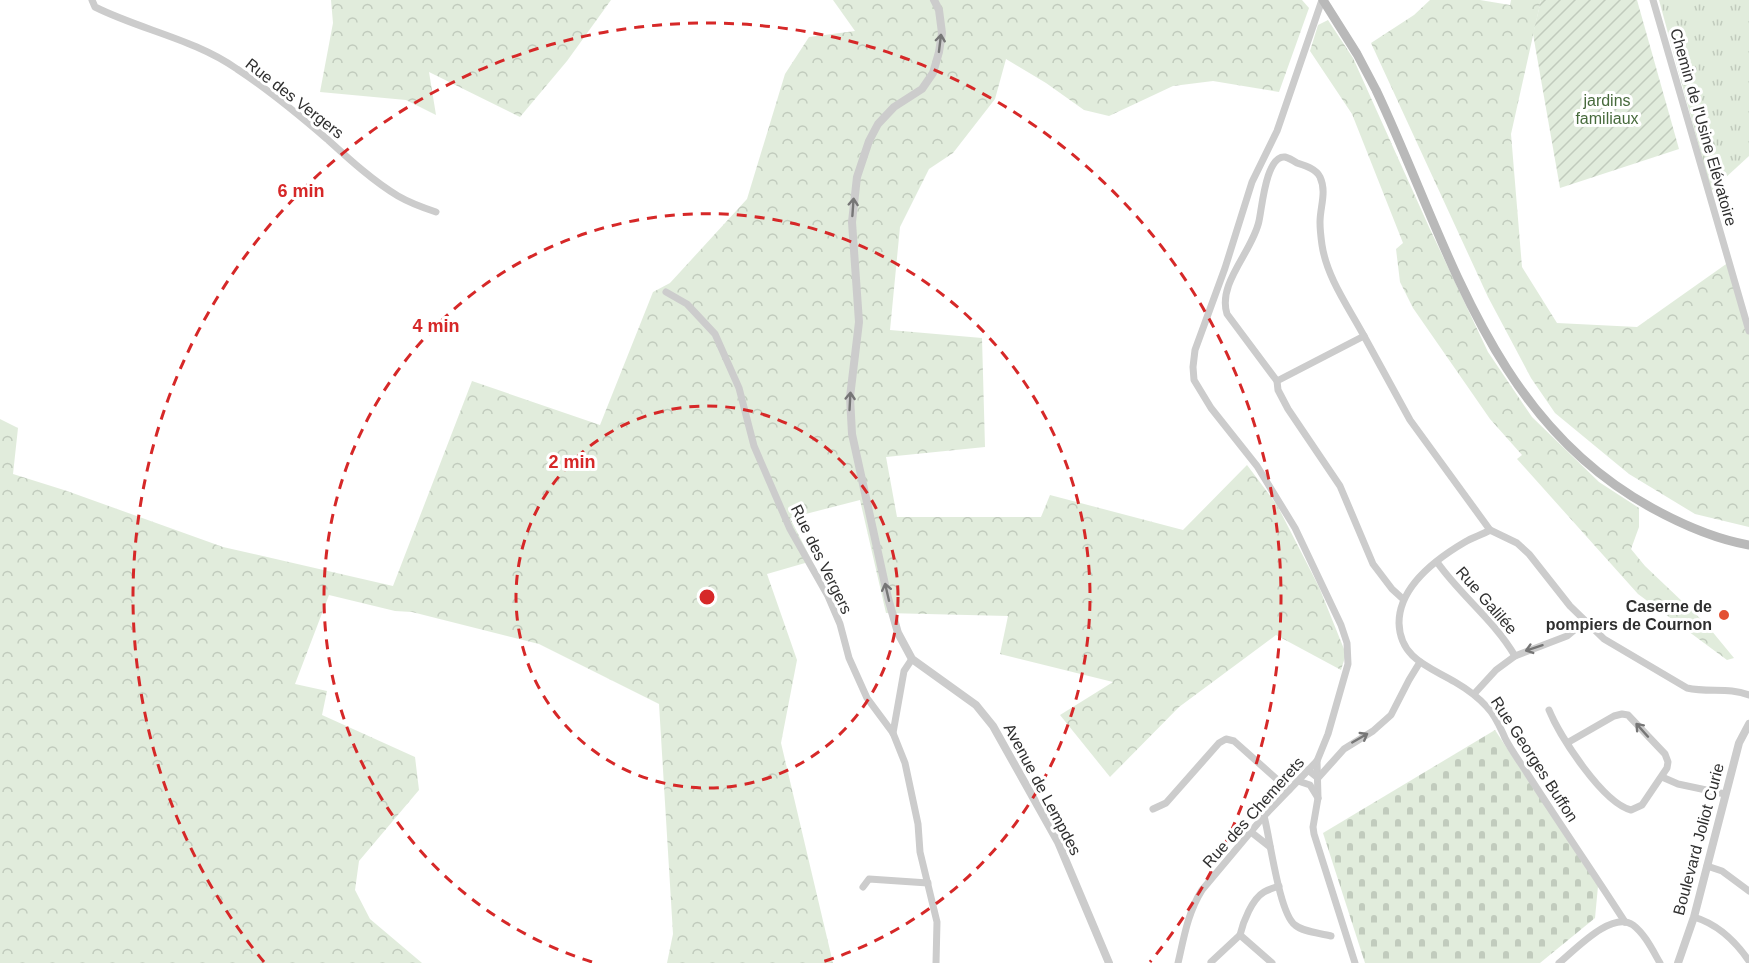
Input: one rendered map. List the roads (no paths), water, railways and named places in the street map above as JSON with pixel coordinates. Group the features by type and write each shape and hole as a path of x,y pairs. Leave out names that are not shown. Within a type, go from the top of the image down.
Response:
{"main road":[{"path":"1323,0 1358,54 1376,90 1474,312 1502,364 1528,402 1576,453 1630,496 1696,530 1735,543 1749,545"}],"street":[{"path":"892,733 904,671 912,659 894,621 851,427 850,397 859,322 852,214 860,167 878,124 894,107 922,89 933,73 942,33 939,10 934,0"},
{"name":"Rue des Chemerets","path":"1178,963 1193,904 1202,890 1264,816 1317,761 1325,744 1346,677 1349,654 1341,625 1295,528 1257,466 1211,408 1194,380 1193,367 1195,350 1225,268 1252,182 1277,131 1323,0"},
{"name":"Chemin de l'Usine Elévatoire","path":"1653,0 1749,331"},
{"name":"Rue des Vergers","path":"94,3 114,16 194,46 234,67 269,91 355,164 399,197 436,212"},
{"path":"1490,530 1466,541 1437,562 1408,590 1403,599 1392,589 1373,564 1340,486 1288,409 1278,390 1277,381 1227,314 1225,297 1237,268 1255,238 1265,185 1273,163 1279,158 1285,157 1315,171 1319,176 1324,194 1320,222 1322,245 1336,285 1410,420 1490,530 1517,543 1529,554 1558,592 1604,639 1687,688 1699,691 1728,690 1749,695"},
{"name":"Rue des Vergers","path":"666,292 687,304 716,334 739,388 754,446 790,528 828,596 840,624 849,658 867,698 892,733 904,763 918,824 920,852 937,922 936,963"},
{"path":"1277,381 1364,336"},
{"name":"Rue Galilée","path":"1437,562 1463,595 1498,631 1515,656"},
{"name":"Rue Georges Buffon","path":"1403,599 1399,622 1400,637 1405,647 1420,663 1474,694 1494,716 1506,740 1625,922 1633,925 1642,935 1660,963"},
{"path":"1474,694 1496,670 1515,656 1567,636 1585,621"},
{"name":"Avenue de Lempdes","path":"912,659 976,705 993,726 1058,842 1109,963"},
{"path":"1318,778 1344,749 1373,731 1391,715 1420,663"},
{"path":"1549,710 1557,730 1588,774 1625,809 1631,810 1642,805 1662,777 1668,762 1665,754 1628,715 1614,716 1567,743"},
{"name":"Boulevard Joliot Curie","path":"1678,963 1694,917 1739,743 1749,724"},
{"path":"1153,808 1166,802 1219,743 1226,739 1234,741 1289,790"},
{"path":"1317,761 1318,798 1314,834 1355,963"},
{"path":"1308,770 1318,778"},
{"path":"1662,777 1678,784 1725,794"},
{"path":"1298,781 1310,785 1318,798"},
{"path":"1264,816 1279,886 1290,920 1296,927 1331,936"},
{"path":"1251,832 1270,847"},
{"path":"1707,866 1722,870 1749,891"},
{"path":"864,887 869,879 928,883"},
{"path":"1211,962 1240,935 1242,923 1259,896 1279,886"},
{"path":"1694,917 1719,930 1739,948 1749,961"},
{"path":"1559,963 1605,926 1612,922 1625,922"},
{"path":"1240,935 1272,963"}],"place":[{"name":"Caserne de pompiers de Cournon","path":"1724,615"}],"park label":[{"name":"jardins familiaux","path":"1607,109"}]}
